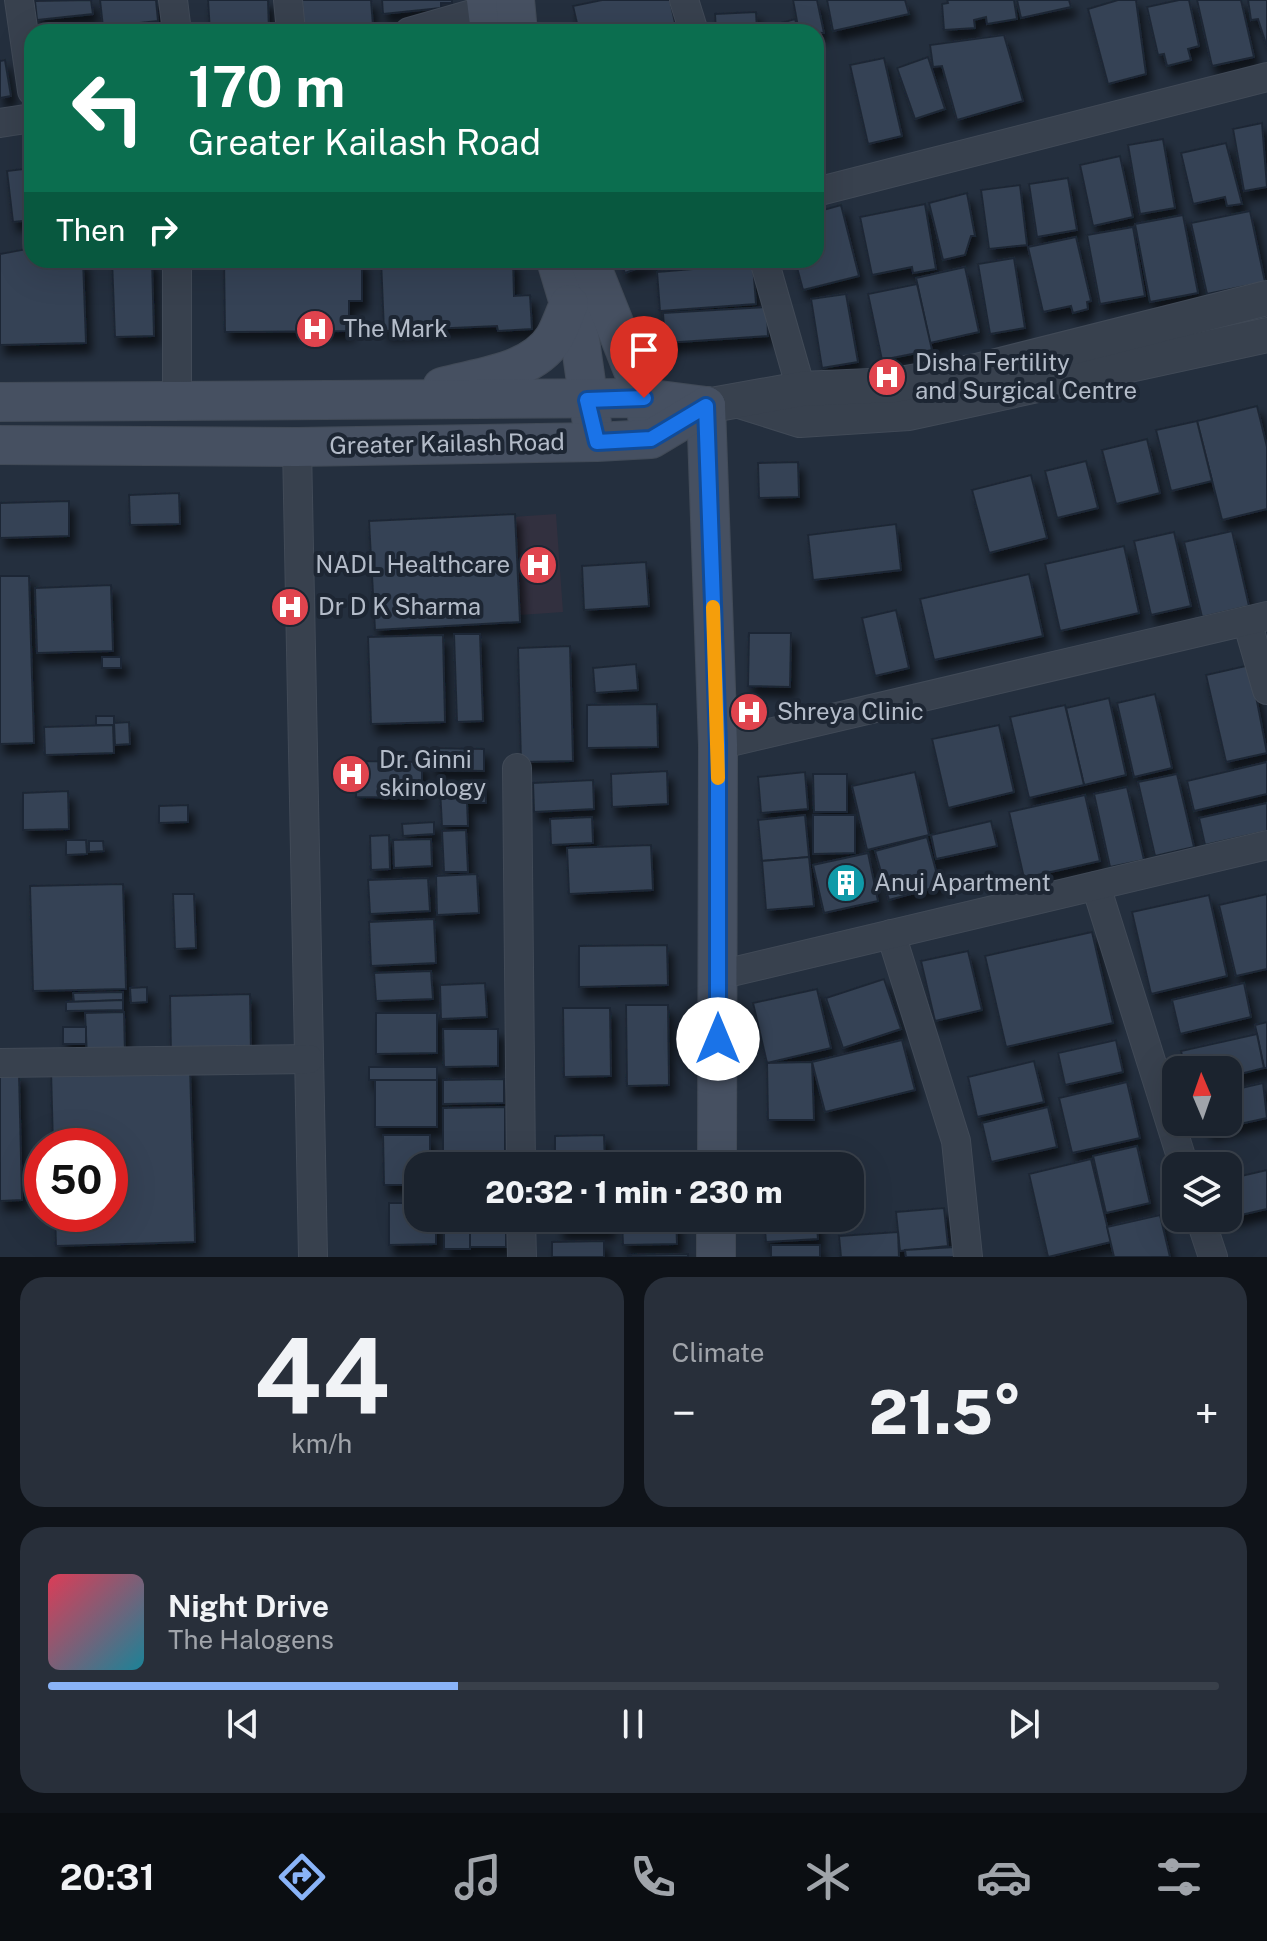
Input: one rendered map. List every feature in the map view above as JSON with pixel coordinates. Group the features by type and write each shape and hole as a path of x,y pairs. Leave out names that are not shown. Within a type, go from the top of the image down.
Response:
{"main road":[{"path":"494,10 509,24"},
{"path":"558,268 580,340 587,400 597,442"},
{"path":"592,268 644,398 651,439"},
{"path":"393,400 519,366 539,354 554,339 569,304"},
{"name":"Greater Kailash Road","path":"0,402 644,398 725,404"},
{"path":"717,1152 718,745 725,404"},
{"name":"Greater Kailash Road","path":"0,445 297,447 651,439 725,404"},
{"path":"716,1232 716,1257"}],"street":[{"path":"19,0 24,35"},
{"path":"173,0 176,24"},
{"path":"288,0 290,24"},
{"path":"684,0 692,24"},
{"path":"440,24 494,10"},
{"path":"824,190 1267,77"},
{"path":"0,123 24,119"},
{"path":"177,268 177,401"},
{"path":"766,268 801,389"},
{"path":"725,404 801,389 894,385 977,371 1267,298"},
{"path":"725,404 800,420 909,413 1267,335"},
{"path":"297,447 313,1257"},
{"path":"718,745 1257,619 1267,690"},
{"path":"517,768 521,1152"},
{"path":"719,975 1267,845"},
{"path":"1096,886 1180,1152"},
{"path":"891,934 956,1141 968,1257"},
{"path":"0,1063 309,1059"},
{"path":"521,1232 522,1257"},
{"path":"1205,1232 1213,1257"}],"shaded area":[{"name":"NADL Healthcare","path":"556,514 563,612 520,615 513,517"}],"building":[{"path":"91,0 93,14 37,20 35,1"},
{"path":"100,0 156,0 158,21 103,24"},
{"path":"208,0 268,0 269,24 210,24"},
{"path":"302,0 371,0 373,24 303,24"},
{"path":"382,0 452,0 452,3 441,3 441,8 383,14"},
{"path":"602,0 670,0 675,24 577,24 573,6"},
{"path":"793,0 817,0 822,24 798,24"},
{"path":"827,0 905,0 909,14 833,31"},
{"path":"947,0 1014,0 1017,19 987,24 986,17 974,20 975,28 944,30 942,4 948,3"},
{"path":"1017,0 1069,0 1071,7 1021,18"},
{"path":"1118,0 1136,0 1146,74 1108,84 1088,9"},
{"path":"1189,0 1199,46 1188,49 1191,60 1167,66 1164,54 1158,55 1147,7"},
{"path":"1197,0 1241,0 1254,57 1212,66"},
{"path":"1248,0 1267,0 1267,47 1258,19 1251,20"},
{"path":"756,12 757,24 716,24 715,14"},
{"path":"795,19 797,24 778,24"},
{"path":"1004,35 1023,101 957,120 942,66 933,67 930,45"},
{"path":"928,57 945,109 915,119 897,68"},
{"path":"884,58 902,136 868,144 850,65"},
{"path":"5,60 11,96 0,98 0,61"},
{"path":"1262,123 1267,187 1244,191 1233,129"},
{"path":"1163,139 1175,208 1140,214 1128,145"},
{"path":"1226,143 1242,204 1227,206 1225,197 1193,204 1181,153"},
{"path":"1120,156 1133,217 1093,226 1080,165"},
{"path":"24,169 24,221 13,222 7,171"},
{"path":"1068,178 1077,230 1037,237 1029,184"},
{"path":"1020,185 1027,245 989,249 981,190"},
{"path":"967,193 975,236 971,236 965,255 943,260 929,203"},
{"path":"925,204 936,269 913,273 912,267 872,275 860,217"},
{"path":"841,205 859,276 803,290 797,268 824,268 824,210"},
{"path":"1250,211 1265,282 1207,294 1191,223"},
{"path":"1183,215 1198,293 1150,302 1135,224"},
{"path":"1133,227 1145,296 1100,304 1087,235"},
{"path":"1076,237 1091,301 1087,302 1088,309 1073,313 1071,306 1043,312 1028,247"},
{"path":"24,250 24,268 83,268 86,343 0,345 0,254"},
{"path":"1014,258 1025,328 990,334 978,264"},
{"path":"965,267 979,332 930,343 916,278"},
{"path":"112,268 152,268 154,336 115,337"},
{"path":"224,268 362,268 362,301 349,301 349,331 225,332"},
{"path":"381,268 513,268 514,296 530,295 532,329 498,331 497,326 384,331"},
{"path":"753,268 756,304 660,311 657,272"},
{"path":"917,284 932,350 882,360 868,294"},
{"path":"846,294 858,362 822,368 811,299"},
{"path":"767,307 768,336 665,343 663,313"},
{"path":"1257,406 1267,447 1267,509 1222,520 1197,421"},
{"path":"1197,421 1212,481 1171,491 1156,430"},
{"path":"1147,439 1160,493 1116,504 1102,450"},
{"path":"1086,461 1098,508 1057,518 1045,471"},
{"path":"798,462 799,497 759,498 758,463"},
{"path":"1031,475 1047,538 989,553 972,490"},
{"path":"179,493 180,524 130,525 129,495"},
{"path":"69,501 69,536 0,538 0,503"},
{"path":"515,514 520,622 375,630 369,521"},
{"path":"896,524 901,570 813,580 808,535"},
{"path":"1232,531 1249,606 1202,617 1184,542"},
{"path":"1174,532 1191,606 1151,615 1134,541"},
{"path":"1124,546 1139,613 1060,631 1045,564"},
{"path":"646,562 649,606 584,610 582,566"},
{"path":"1029,574 1043,636 934,660 920,599"},
{"path":"0,576 29,576 34,743 0,744"},
{"path":"111,585 113,651 37,653 35,588"},
{"path":"896,610 909,668 875,676 862,618"},
{"path":"749,633 791,633 790,687 748,686"},
{"path":"454,634 480,634 483,721 457,722"},
{"path":"443,635 445,722 371,724 368,637"},
{"path":"570,646 573,761 521,762 518,648"},
{"path":"102,657 121,657 121,668 102,668"},
{"path":"636,664 638,690 595,693 593,668"},
{"path":"1250,665 1267,753 1226,762 1206,675"},
{"path":"1155,694 1172,768 1134,777 1117,703"},
{"path":"1109,698 1126,775 1084,785 1066,708"},
{"path":"657,704 658,747 587,748 587,705"},
{"path":"1065,705 1084,785 1029,798 1010,717"},
{"path":"96,716 114,716 114,725 96,725"},
{"path":"129,722 130,744 115,745 114,723"},
{"path":"113,725 114,753 45,755 44,727"},
{"path":"999,725 1014,792 948,808 932,739"},
{"path":"431,748 484,749 484,771 431,770"},
{"path":"357,761 422,762 422,798 356,797"},
{"path":"1267,762 1267,794 1194,811 1187,781"},
{"path":"667,771 668,804 612,807 611,774"},
{"path":"805,772 808,809 761,813 758,777"},
{"path":"915,772 929,835 867,850 852,786"},
{"path":"813,774 847,774 847,812 814,812"},
{"path":"1177,774 1194,847 1155,856 1138,782"},
{"path":"485,780 486,803 467,803 468,826 442,826 440,789 464,788 464,781"},
{"path":"593,780 594,809 534,812 533,783"},
{"path":"1127,787 1144,860 1110,867 1094,794"},
{"path":"68,791 69,829 23,830 23,793"},
{"path":"1085,795 1100,861 1024,878 1009,812"},
{"path":"1267,803 1267,831 1205,845 1199,818"},
{"path":"188,805 188,822 159,823 159,806"},
{"path":"805,815 809,857 762,861 758,820"},
{"path":"813,815 855,815 855,853 813,854"},
{"path":"592,817 593,843 551,845 550,819"},
{"path":"991,821 997,846 936,859 931,835"},
{"path":"434,822 434,834 403,836 402,824"},
{"path":"466,830 468,872 444,872 442,831"},
{"path":"389,835 390,869 371,870 370,836"},
{"path":"927,837 940,886 889,900 875,851"},
{"path":"431,839 432,866 394,868 393,840"},
{"path":"66,840 86,840 87,854 66,855"},
{"path":"89,841 103,841 104,851 89,852"},
{"path":"651,845 653,890 569,894 567,848"},
{"name":"Anuj Apartment","path":"868,853 878,901 824,913 813,865"},
{"path":"809,857 814,906 766,910 762,861"},
{"path":"477,874 479,913 437,915 436,876"},
{"path":"428,878 430,911 370,914 368,880"},
{"path":"123,884 126,989 33,991 30,886"},
{"path":"173,894 194,894 196,948 175,949"},
{"path":"1267,894 1267,969 1236,976 1219,905"},
{"path":"1209,895 1227,976 1151,994 1132,912"},
{"path":"434,919 436,963 371,966 369,922"},
{"path":"1092,932 1113,1023 1006,1047 985,956"},
{"path":"667,945 668,985 579,987 579,946"},
{"path":"968,951 982,1010 935,1021 921,961"},
{"path":"431,971 433,999 376,1001 374,973"},
{"path":"884,979 901,1029 843,1048 826,998"},
{"path":"485,983 487,1017 441,1019 440,985"},
{"path":"1244,983 1251,1017 1180,1034 1172,1000"},
{"path":"147,987 147,1002 131,1003 130,988"},
{"path":"817,989 831,1048 767,1063 753,1003"},
{"path":"123,992 123,1000 74,1002 73,993"},
{"path":"250,994 251,1053 171,1055 170,996"},
{"path":"123,1000 123,1010 66,1011 66,1002"},
{"path":"626,1005 668,1005 669,1085 627,1086"},
{"path":"563,1008 610,1008 611,1076 564,1077"},
{"path":"124,1012 125,1056 87,1057 85,1013"},
{"path":"376,1013 437,1013 437,1053 376,1054"},
{"path":"1267,1022 1267,1068 1264,1068 1255,1025"},
{"path":"63,1027 86,1027 86,1044 63,1044"},
{"path":"443,1029 498,1029 498,1066 444,1067"},
{"path":"1257,1034 1264,1068 1242,1074 1242,1056 1182,1056 1181,1051"},
{"path":"902,1040 915,1090 825,1112 812,1062"},
{"path":"1116,1040 1123,1072 1065,1085 1058,1053"},
{"path":"1034,1061 1044,1102 977,1117 968,1077"},
{"path":"812,1062 814,1120 768,1120 767,1063"},
{"path":"190,1067 195,1242 56,1246 56,1232 128,1232 128,1128 53,1128 51,1070"},
{"path":"369,1067 437,1067 437,1080 369,1080"},
{"path":"19,1074 22,1200 0,1201 0,1075"},
{"path":"504,1079 504,1103 443,1104 443,1080"},
{"path":"375,1080 437,1080 437,1127 375,1127"},
{"path":"1127,1082 1140,1138 1072,1153 1059,1098"},
{"path":"1263,1083 1267,1118 1242,1124 1242,1088"},
{"path":"505,1107 505,1152 443,1152 443,1108"},
{"path":"1048,1107 1057,1147 991,1162 982,1123"},
{"path":"383,1135 430,1135 430,1152 404,1152 404,1185 384,1185"},
{"path":"604,1135 605,1152 555,1152 555,1136"},
{"path":"1137,1146 1150,1203 1106,1213 1093,1156"},
{"path":"1091,1159 1111,1242 1048,1257 1029,1174"},
{"path":"1267,1170 1267,1209 1242,1215 1242,1176"},
{"path":"389,1203 404,1203 404,1232 436,1232 436,1244 389,1245"},
{"path":"944,1208 948,1246 900,1251 896,1212"},
{"path":"1160,1215 1170,1257 1114,1257 1107,1227"},
{"path":"444,1232 470,1232 470,1249 444,1249"},
{"path":"470,1232 506,1232 506,1247 470,1247"},
{"path":"623,1232 677,1232 677,1244 623,1245"},
{"path":"765,1232 817,1232 818,1239 766,1242"},
{"path":"898,1232 899,1257 841,1257 839,1236"},
{"path":"604,1241 604,1257 552,1257 552,1242"},
{"path":"771,1245 820,1245 820,1257 771,1257"},
{"path":"955,1247 956,1257 906,1257 905,1250"},
{"path":"688,1254 688,1257 628,1257 628,1255"}],"slow traffic":[{"path":"713,607 718,778"}],"place":[{"name":"The Mark","path":"315,329"},
{"name":"Disha Fertility and Surgical Centre","path":"887,377"},
{"name":"NADL Healthcare","path":"538,565"},
{"name":"Dr D K Sharma","path":"290,607"},
{"name":"Shreya Clinic","path":"749,712"},
{"name":"Dr. Ginni skinology","path":"351,774"},
{"name":"Anuj Apartment","path":"846,883"}],"route":[{"path":"644,398 587,400 597,442 651,439 706,406 718,745 718,1039"}]}
